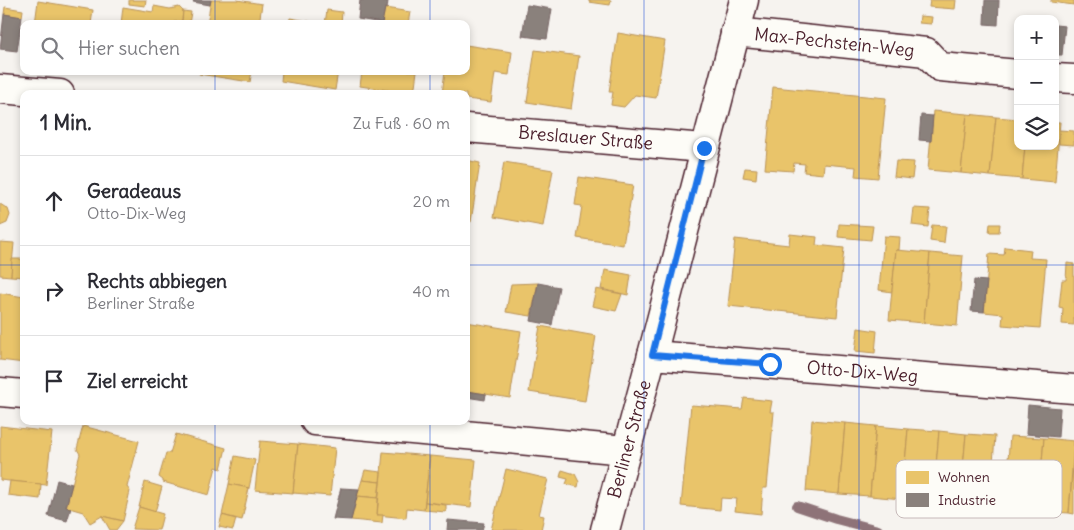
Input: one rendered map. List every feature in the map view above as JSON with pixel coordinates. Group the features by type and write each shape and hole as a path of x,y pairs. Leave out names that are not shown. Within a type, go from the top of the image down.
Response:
{"street":[{"name":"Berliner Straße","path":"605,530 744,0"},
{"name":"Max-Pechstein-Weg","path":"735,32 926,52 940,67 1014,74"},
{"path":"1059,78 1074,79"},
{"path":"0,89 20,91"},
{"name":"Breslauer Straße","path":"470,128 704,148"},
{"name":"Otto-Dix-Weg","path":"652,355 1074,389"},
{"path":"0,392 20,394"},
{"path":"358,425 625,450"}],"building: Wohnen":[{"path":"129,0 146,0 145,6 129,4"},
{"path":"211,0 237,0 262,4 260,20 208,20"},
{"path":"589,0 611,0 610,5 589,2"},
{"path":"930,0 956,0 955,9 929,7"},
{"path":"1051,0 1074,0 1074,5 1051,2"},
{"path":"38,1 93,10 92,20 36,20"},
{"path":"154,6 170,9 179,7 183,11 182,20 121,20 123,7 153,12"},
{"path":"5,7 23,10 22,17 4,14"},
{"path":"385,8 410,12 409,20 383,20"},
{"path":"327,10 342,12 341,20 326,20"},
{"path":"183,11 191,12 190,20 182,20"},
{"path":"920,16 932,17 931,24 919,23"},
{"path":"618,33 665,41 656,98 635,95 624,107 611,105 613,92 609,92"},
{"path":"470,46 512,52 509,75 495,73 491,102 470,99 470,90 443,90 444,75 470,75"},
{"path":"535,50 579,56 571,109 527,102"},
{"path":"205,75 251,75 250,82"},
{"path":"282,75 337,75 335,90 281,81"},
{"path":"361,75 416,75 415,90 387,90 360,86"},
{"path":"773,87 886,98 878,178 855,176 856,167 824,164 823,174 804,172 805,164 794,163 793,171 765,169"},
{"path":"933,111 967,114 961,173 928,170"},
{"path":"967,114 996,117 990,176 961,173"},
{"path":"996,117 1014,119 1014,150 1025,150 1022,179 990,176"},
{"path":"1059,130 1074,131 1074,145 1059,144"},
{"path":"1025,150 1058,150 1055,182 1022,179"},
{"path":"470,161 480,163 470,222"},
{"path":"896,161 914,162 912,179 894,177"},
{"path":"504,162 553,170 543,226 494,217"},
{"path":"745,168 757,169 756,179 743,177"},
{"path":"579,177 633,185 623,245 577,238 582,206 575,205"},
{"path":"0,204 8,209 10,215 7,223 0,226"},
{"path":"914,208 930,209 928,227 912,225"},
{"path":"839,224 873,226 871,240 838,237"},
{"path":"990,224 1000,224 999,232 989,232"},
{"path":"932,225 946,226 944,243 930,241"},
{"path":"790,234 817,237 816,245 844,248 837,317 728,306 735,239 789,245"},
{"path":"884,236 900,237 899,250 896,250 892,292 879,290"},
{"path":"0,242 14,243 11,276 0,275"},
{"path":"1005,247 1031,250 1030,258 1046,259 1040,328 1002,325 1003,314 984,312 989,254 1004,255"},
{"path":"896,250 930,253 924,323 889,320"},
{"path":"930,253 963,256 957,326 924,323"},
{"path":"12,259 20,259 20,277 11,276"},
{"path":"1067,263 1074,264 1074,325 1062,324 1063,308 1059,307 1062,280 1066,280"},
{"path":"605,270 631,275 628,295 601,289"},
{"path":"538,283 531,316 506,312 511,284"},
{"path":"596,289 622,294 616,311 592,306"},
{"path":"0,293 20,296 20,362 0,360"},
{"path":"470,323 521,331 510,398 470,391"},
{"path":"540,326 596,336 585,401 529,392"},
{"path":"858,328 877,331 875,353 855,351"},
{"path":"744,398 772,401 770,412 774,412 767,488 763,488 761,514 735,511 737,499 721,498 720,510 681,506 691,405 742,409"},
{"path":"812,420 845,423 839,494 806,491"},
{"path":"845,423 876,426 870,496 839,494"},
{"path":"0,426 52,432 46,485 0,480"},
{"path":"83,426 139,441 127,487 130,491 123,521 102,516 90,523 83,512 66,507 80,454 77,449"},
{"path":"876,426 908,429 905,460 896,460 896,498 870,496"},
{"path":"908,429 939,431 937,460 905,460"},
{"path":"939,431 966,434 964,460 937,460"},
{"path":"176,434 226,448 221,469 216,467 209,495 163,482 159,477 166,453 170,453"},
{"path":"966,434 995,436 993,460 964,460"},
{"path":"1010,436 1044,438 1042,460 1008,460"},
{"path":"1044,438 1074,441 1069,513 1062,513 1062,460 1042,460"},
{"path":"260,441 298,444 293,493 255,490"},
{"path":"298,444 335,448 330,496 293,493"},
{"path":"383,452 430,456 424,510 407,508 406,518 377,515"},
{"path":"1074,455 1074,514 1069,513"},
{"path":"235,456 255,460 249,488 229,484"},
{"path":"430,456 476,460 471,507 425,502"},
{"path":"506,469 548,479 539,515 544,516 541,530 491,530"},
{"path":"365,470 381,472 380,482 362,480"},
{"path":"562,470 575,474 579,482 578,487 566,484 568,479 560,477"},
{"path":"362,480 380,482 378,498 357,496"},
{"path":"10,481 41,484 40,499 8,495"},
{"path":"145,482 162,487 155,512 139,507"},
{"path":"229,484 249,488 242,520 222,515"},
{"path":"357,496 378,498 377,515 383,515 382,523 351,520"},
{"path":"425,502 446,505 446,512 424,510"},
{"path":"139,507 163,514 159,530 132,529"},
{"path":"222,515 236,519 233,530 219,527"},
{"path":"102,516 123,521 116,530 110,530"}],"building: Industrie":[{"path":"193,0 211,0 210,5 193,2"},
{"path":"360,0 388,1 383,20 358,19"},
{"path":"985,0 999,0 998,25 984,24"},
{"path":"527,5 552,9 547,39 522,36"},
{"path":"4,14 22,17 20,20 17,51 0,49"},
{"path":"1059,25 1065,26 1062,55 1059,55"},
{"path":"921,115 933,116 931,141 919,140"},
{"path":"974,280 987,281 984,312 971,311"},
{"path":"538,283 559,287 552,325 531,321"},
{"path":"470,391 486,394 485,400 470,398"},
{"path":"1028,405 1060,408 1058,437 1026,434"},
{"path":"57,480 72,484 66,507 71,508 67,521 48,516"},
{"path":"341,488 359,489 351,520 333,519"},
{"path":"448,520 484,523 482,530 447,530"}],"waterway":[{"path":"797,506 878,530"}],"route":[{"path":"704,148 652,355 770,364"}]}
